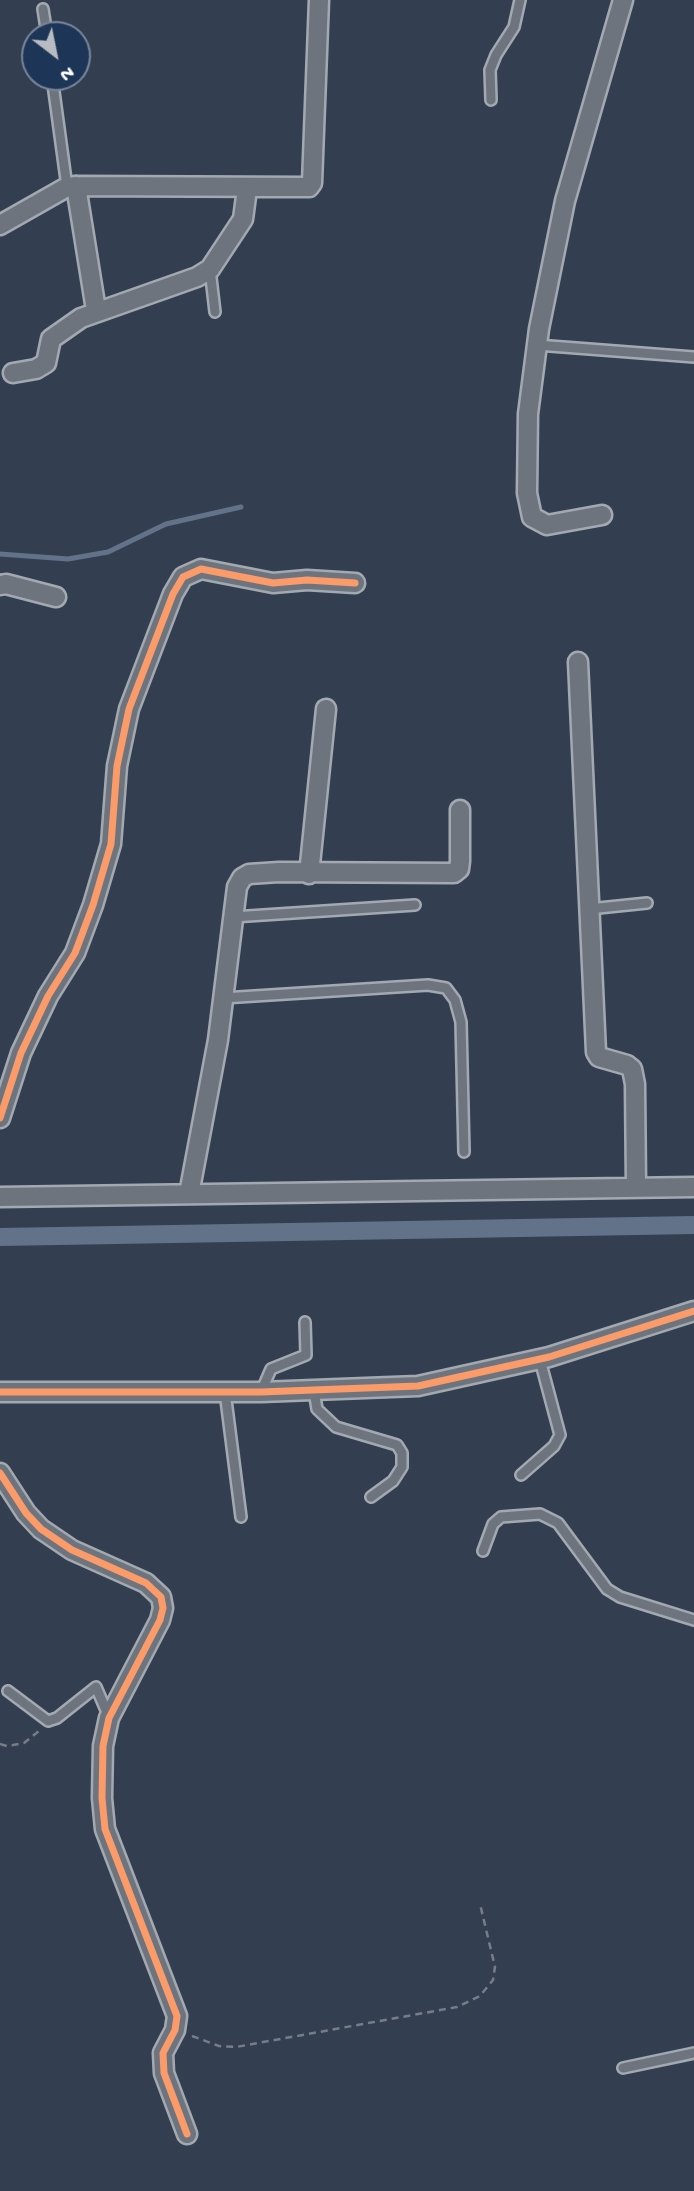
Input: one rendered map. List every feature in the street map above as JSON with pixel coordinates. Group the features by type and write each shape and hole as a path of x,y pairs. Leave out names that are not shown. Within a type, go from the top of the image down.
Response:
{"street":[{"path":"0,225 71,186 304,190 312,183 319,0"},
{"path":"602,515 547,525 532,517 527,494 528,414 537,345 565,201 623,0"},
{"path":"71,186 96,310"},
{"path":"13,373 36,369 46,363 51,339 96,310 197,277 210,269 243,219 247,188"},
{"path":"0,1118 21,1053 48,996 75,953 93,905 111,844 117,766 129,709 173,594 183,577 201,569 273,583 307,580 355,583"},
{"path":"0,585 6,583 56,597"},
{"path":"578,662 596,1052 599,1057 632,1069 635,1084 636,1187"},
{"path":"309,874 326,709"},
{"path":"189,1194 223,998 237,887 249,874 454,873 459,869 460,861 460,810"},
{"path":"0,1197 694,1187"},
{"path":"0,1392 261,1392 418,1386 540,1360 694,1311"},
{"path":"0,1473 26,1513 41,1529 72,1550 146,1583 161,1597 163,1608 160,1620 109,1718 103,1746 102,1798 105,1829 177,2016 175,2030 163,2053 164,2073 187,2134"}],"lane":[{"path":"491,100 490,70 514,27 520,0"},
{"path":"43,9 45,21"},
{"path":"54,91 71,186"},
{"path":"210,269 215,312"},
{"path":"537,345 694,357"},
{"path":"589,909 647,903"},
{"path":"233,917 415,905"},
{"path":"223,998 428,985 446,988 455,1000 461,1022 464,1152"},
{"path":"261,1392 271,1369 306,1355 305,1322"},
{"path":"520,1475 554,1446 560,1435 540,1360"},
{"path":"314,1391 317,1409 336,1427 391,1442 397,1445 402,1453 402,1467 393,1481 371,1497"},
{"path":"225,1392 241,1517"},
{"path":"483,1551 493,1524 501,1517 516,1513 540,1514 558,1523 607,1589 621,1597 694,1620"},
{"path":"8,1691 48,1721 57,1718 96,1688 109,1718"},
{"path":"624,2068 694,2053"}],"path":[{"path":"0,1744 7,1746 24,1743 37,1735 48,1721"},
{"path":"175,2030 219,2046 236,2047 457,2007 480,1996 493,1980 495,1967 480,1904"}],"waterway":[{"path":"0,554 68,559 108,552 166,524 241,507"},
{"path":"0,1237 694,1225"}],"cycle path":[{"path":"0,1118 21,1053 48,996 75,953 93,905 111,844 117,766 129,709 173,594 183,577 201,569 273,583 307,580 355,583"},
{"path":"0,1392 261,1392 418,1386 549,1357 694,1311"},
{"path":"0,1473 26,1513 41,1529 72,1550 146,1583 161,1597 163,1608 160,1620 109,1718 103,1746 102,1798 105,1829 177,2016 175,2030 163,2053 164,2073 187,2134"}]}
